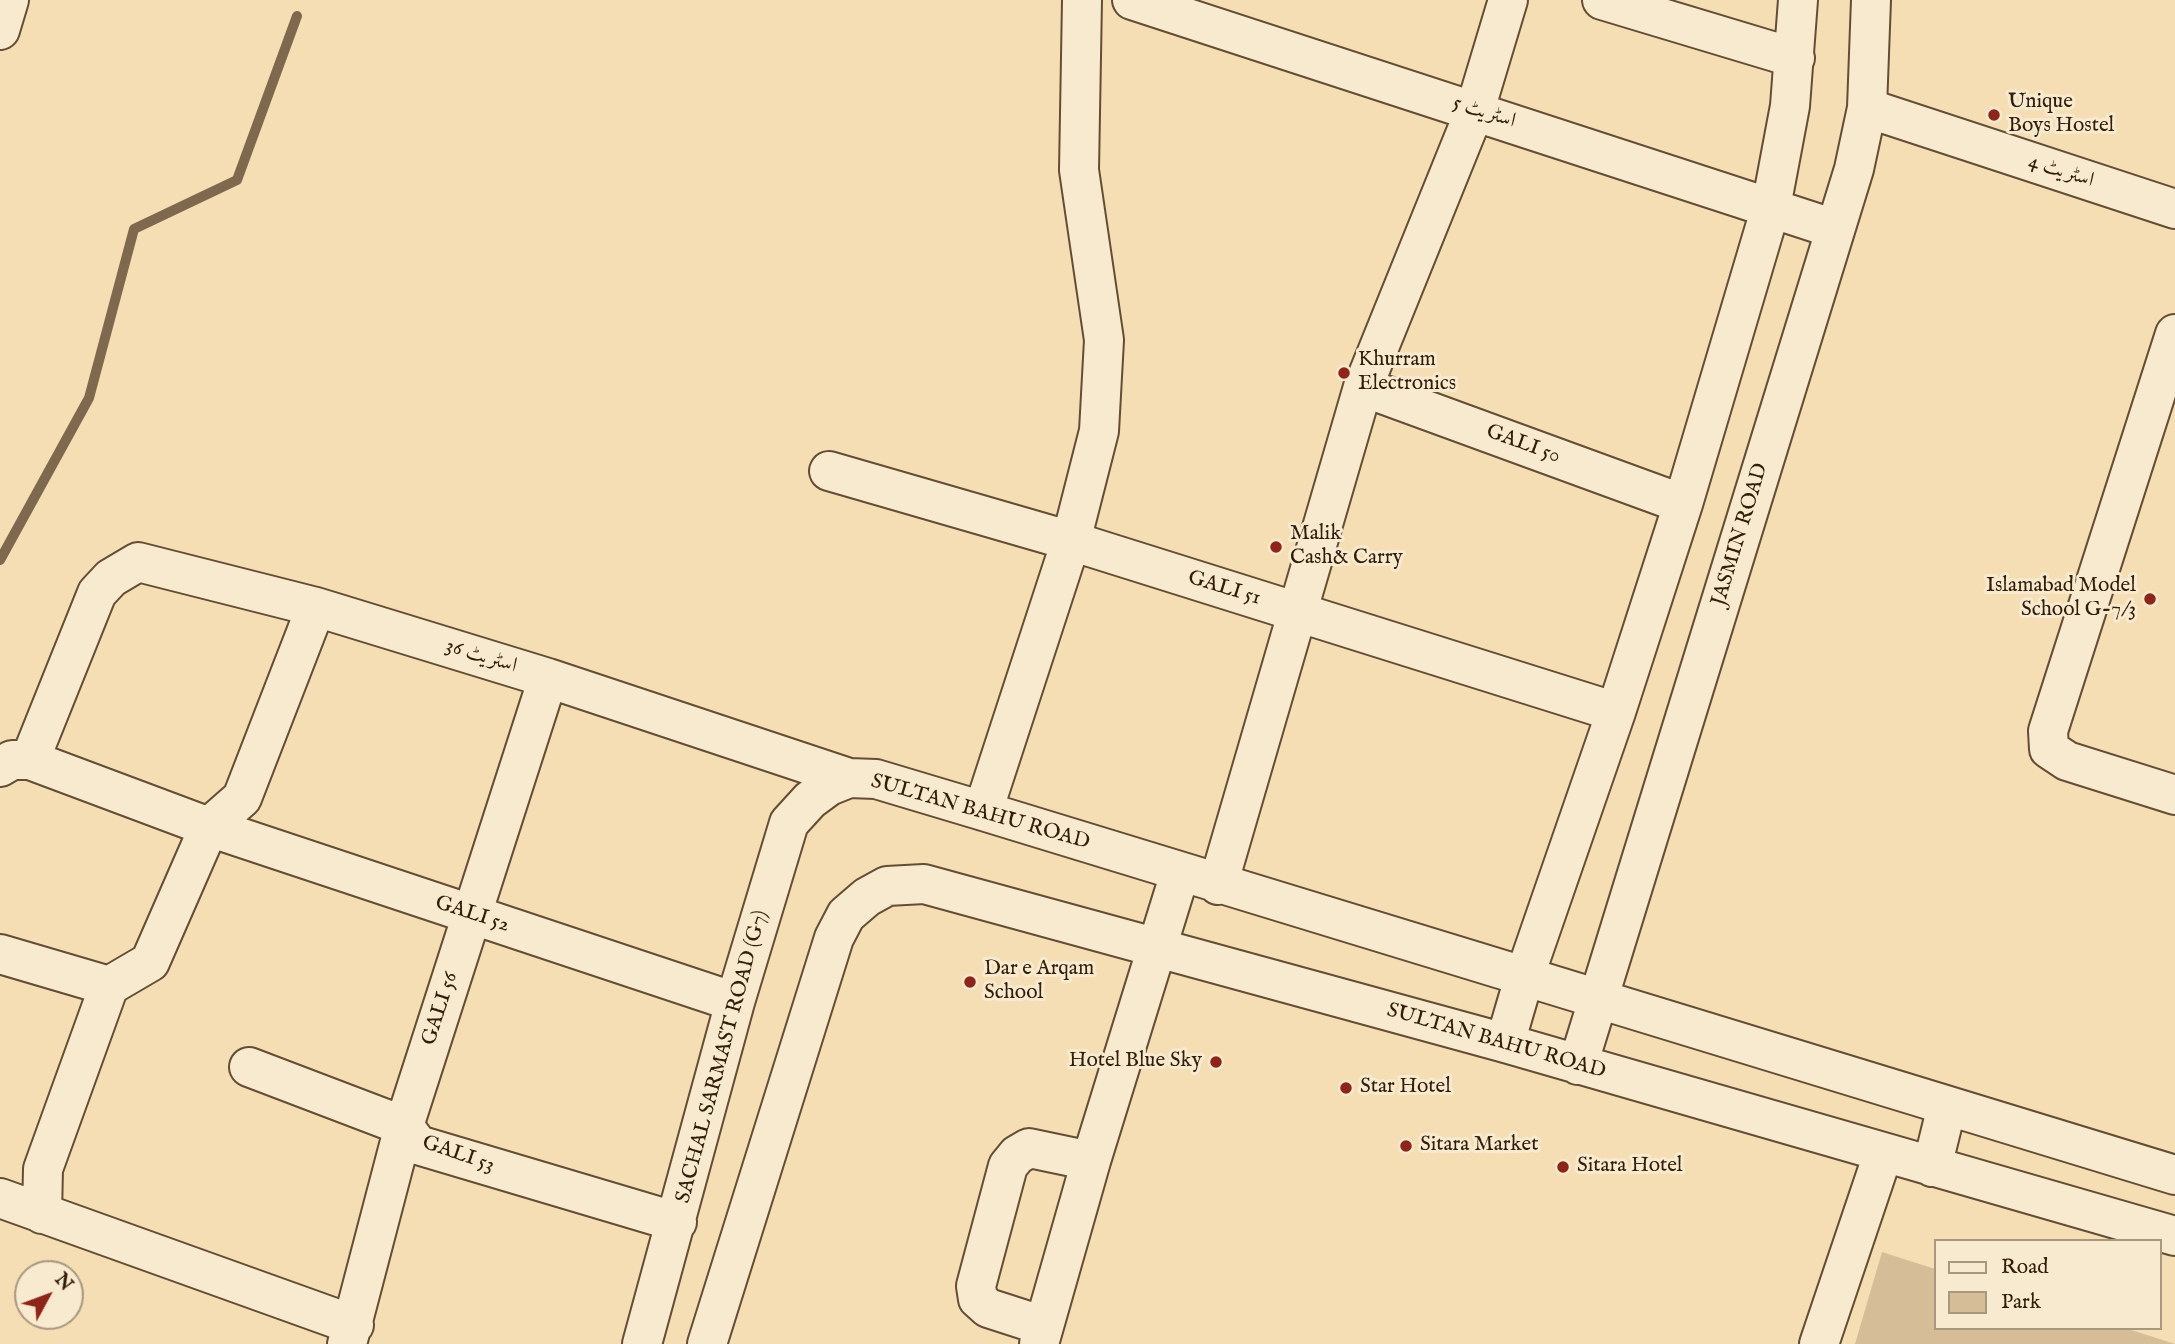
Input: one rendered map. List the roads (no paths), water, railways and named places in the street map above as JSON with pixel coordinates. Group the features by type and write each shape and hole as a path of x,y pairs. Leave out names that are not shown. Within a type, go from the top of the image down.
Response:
{"street":[{"path":"0,30 9,0"},
{"path":"983,811 1071,541 1098,431 1104,340 1079,170 1082,0"},
{"name":"اسٹریٹ 5","path":"1132,0 1180,8 1475,110 1835,229"},
{"path":"1218,885 1363,387 1475,110 1508,0"},
{"path":"1602,0 1795,58"},
{"path":"1505,1043 1524,978 1616,712 1683,504 1771,207 1795,58 1798,0"},
{"name":"JASMIN ROAD","path":"1578,1065 1853,169 1867,108 1871,0"},
{"name":"اسٹریٹ 4","path":"1867,108 2175,209"},
{"path":"2175,334 2048,732 2049,749 2067,761 2175,795"},
{"name":"GALI 50","path":"1363,387 1683,504"},
{"name":"GALI 51","path":"829,471 1071,541 1616,712"},
{"name":"اسٹریٹ 36","path":"15,763 97,593 111,578 138,562 316,607 548,678 839,782"},
{"path":"42,1214 43,1169 109,986 150,962 209,827 242,798 316,607"},
{"name":"GALI 56","path":"350,1334 404,1126 548,678"},
{"name":"GALI 52","path":"15,763 735,1002"},
{"name":"SULTAN BAHU ROAD","path":"839,782 876,779 2175,1175"},
{"name":"SACHAL SARMAST ROAD (G7)","path":"642,1344 735,1002 789,824 810,800 839,782"},
{"path":"1091,1161 1029,1148 1017,1155 1008,1166 976,1286 978,1299 988,1308 1042,1335 1091,1161 1181,873"},
{"name":"SULTAN BAHU ROAD","path":"707,1344 834,938 846,915 867,897 887,886 924,884 1505,1043 2175,1236"},
{"path":"0,954 109,986"},
{"name":"GALI 53","path":"249,1067 404,1126 418,1145 677,1222"},
{"path":"1932,1167 1947,1106"},
{"path":"1819,1344 1883,1154"},
{"path":"0,1198 350,1334"}],"waterway":[{"path":"0,560 89,398 134,229 237,180 297,16"}],"place":[{"name":"Unique Boys Hostel","path":"1994,115"},
{"name":"Khurram Electronics","path":"1344,373"},
{"name":"Malik Cash& Carry","path":"1276,547"},
{"name":"Islamabad Model School G-7/3","path":"2150,599"},
{"name":"Dar e Arqam School","path":"970,982"},
{"name":"Hotel Blue Sky","path":"1216,1062"},
{"name":"Star Hotel","path":"1346,1088"},
{"name":"Sitara Market","path":"1406,1146"},
{"name":"Sitara Hotel","path":"1563,1167"}]}
